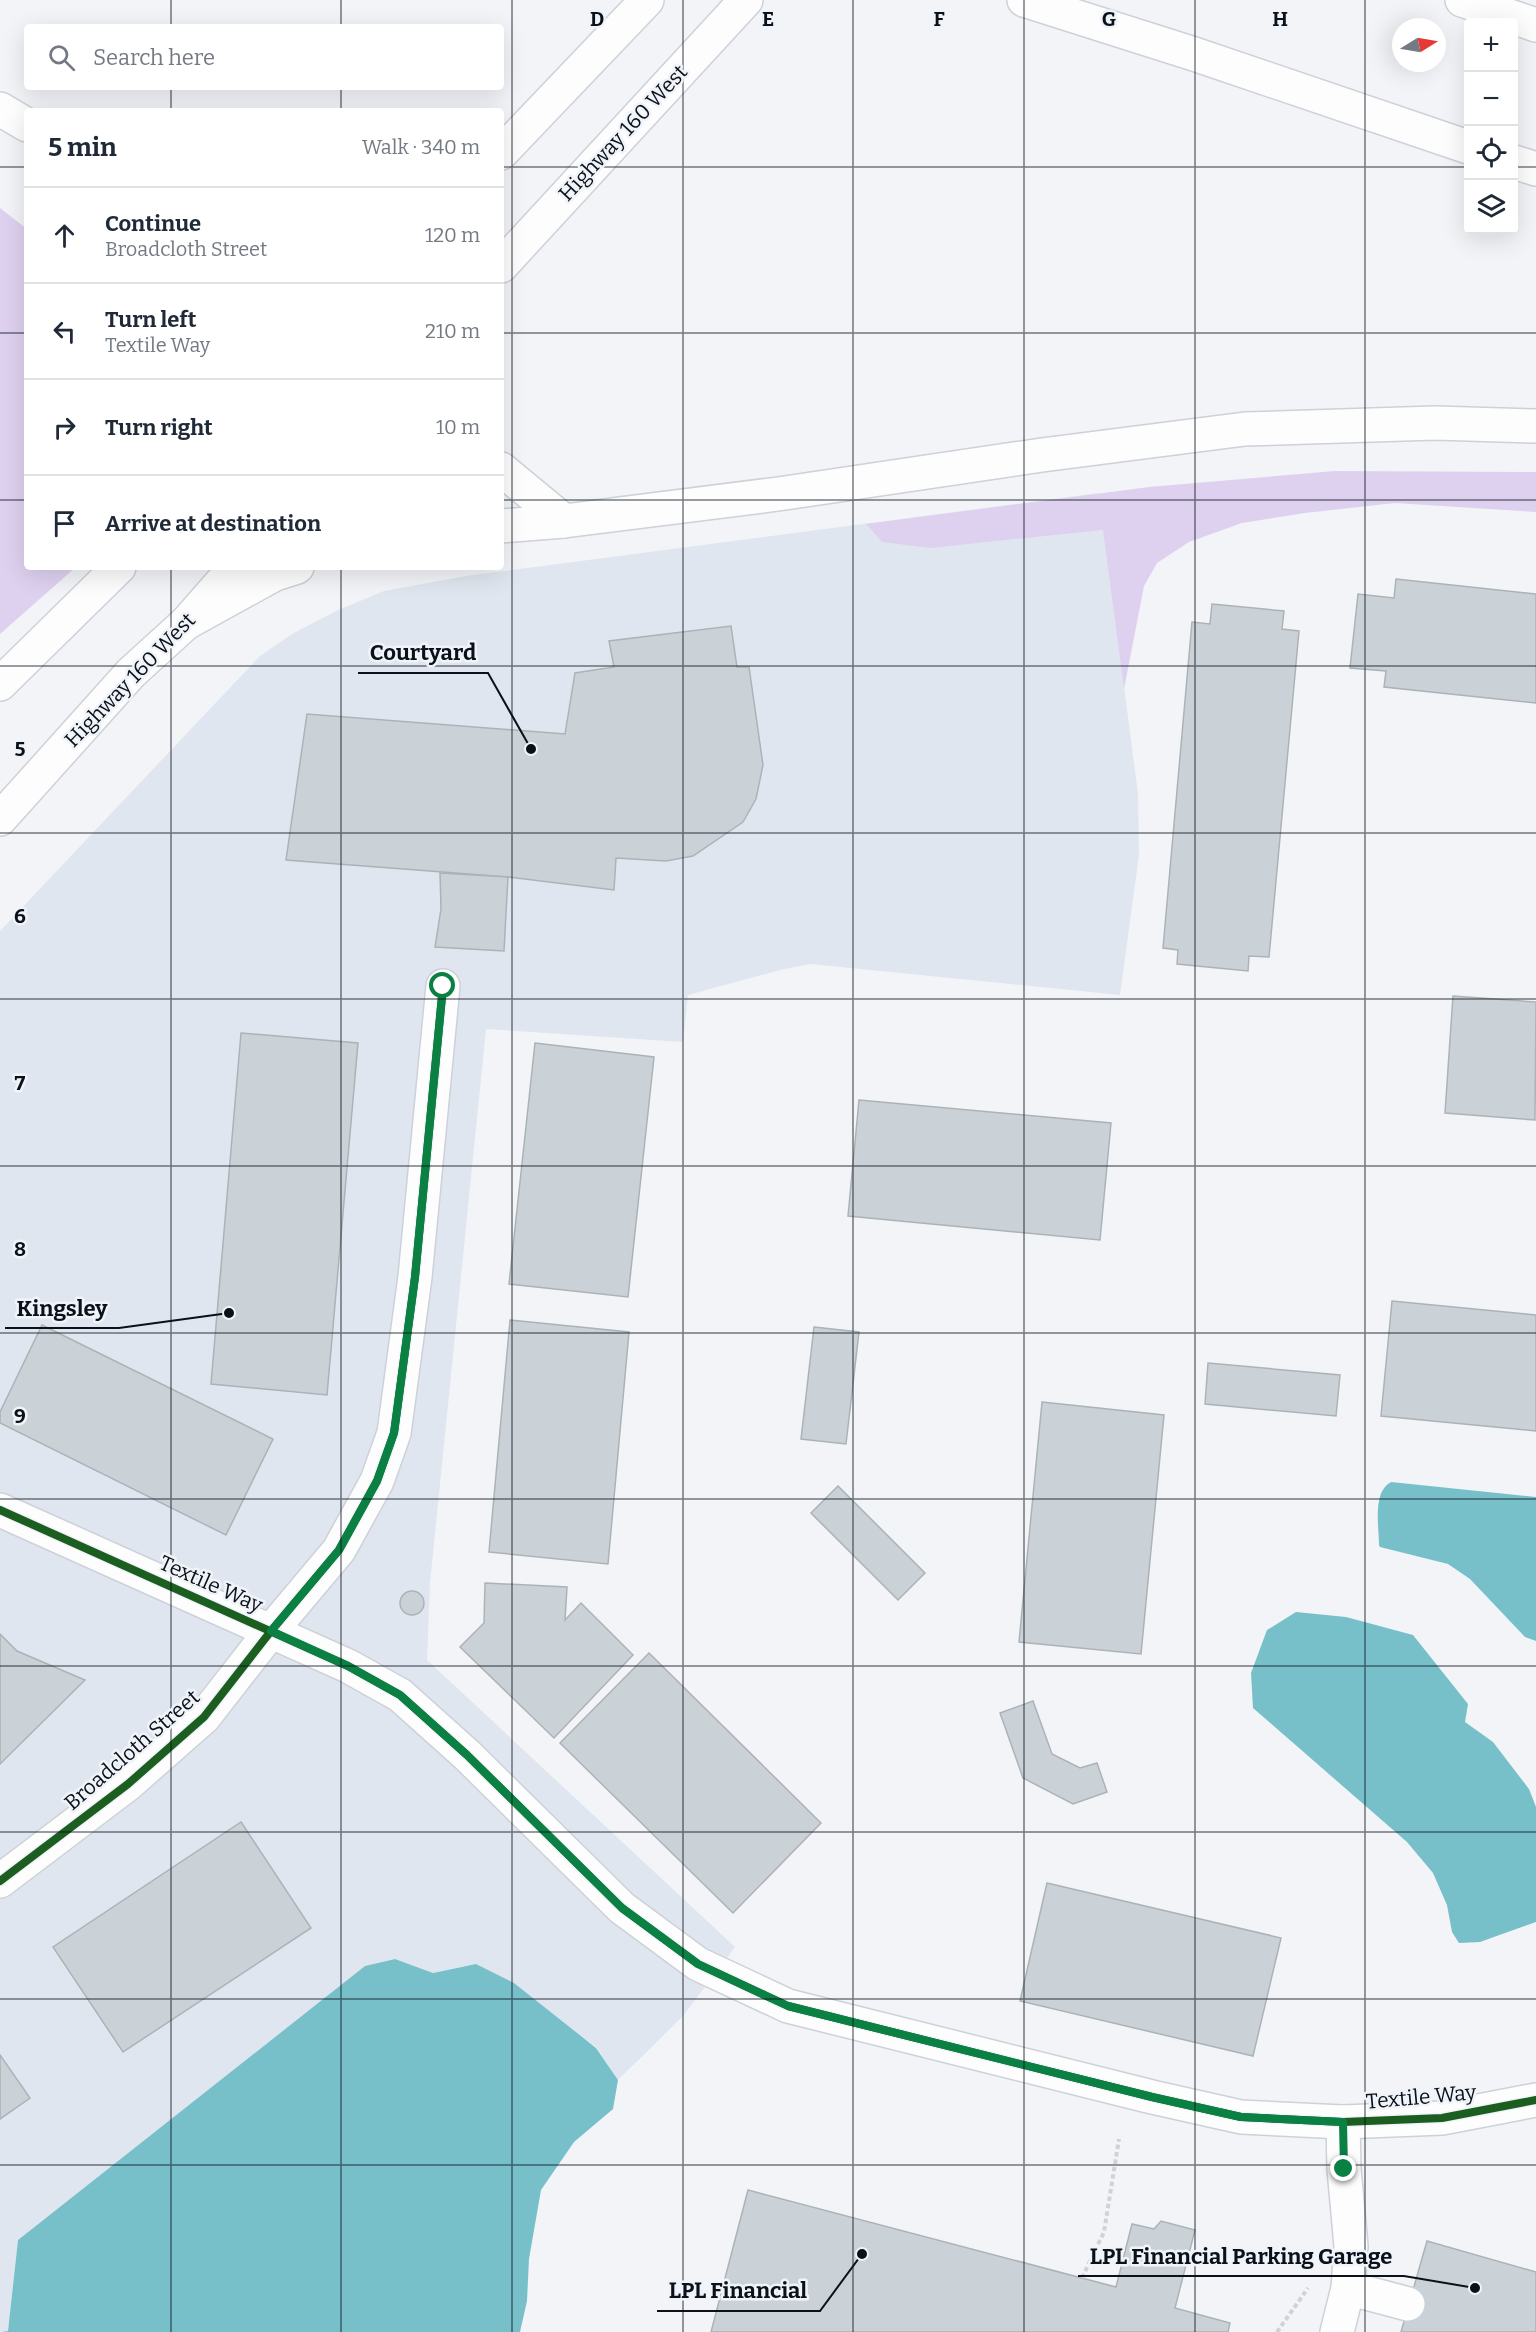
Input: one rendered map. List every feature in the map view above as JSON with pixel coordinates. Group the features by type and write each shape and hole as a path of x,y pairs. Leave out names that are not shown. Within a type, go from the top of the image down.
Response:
{"main road":[{"path":"504,150 647,0"},
{"name":"Highway 160 West","path":"504,263 746,0"},
{"path":"1024,0 1205,58 1464,146"},
{"path":"1462,0 1536,25"},
{"path":"0,109 24,122"},
{"path":"1518,163 1536,169"},
{"path":"504,526 778,494 1042,455 1245,429 1436,423 1536,426"},
{"path":"504,471 564,520"},
{"path":"0,684 116,570"},
{"name":"Highway 160 West","path":"0,819 131,673 186,623 232,570"},
{"path":"186,623 275,574 288,570"},
{"name":"Broadcloth Street","path":"0,1881 128,1784 204,1717 271,1631 339,1550 377,1481 394,1433 415,1277 443,986"},
{"name":"Textile Way","path":"0,1510 348,1666 400,1695 467,1755 622,1908 698,1964 788,2006 1241,2117 1343,2122 1442,2118 1536,2100"},
{"path":"1337,2332 1348,2288 1351,2246 1344,2169 1343,2122"},
{"path":"1348,2288 1408,2304"}],"path":[{"path":"1082,2278 1104,2232 1119,2139"},
{"path":"1277,2332 1313,2279"}],"shaded area":[{"path":"0,208 24,227 24,570 73,570 0,634"},
{"path":"1335,471 1536,472 1536,512 1395,503 1242,523 1189,542 1157,563 1144,586 1124,689 1103,530 930,548 882,542 866,524 1149,487"},
{"path":"1099,493 1138,794 1139,855 1120,995 810,964 688,995 683,1042 486,1029 430,1583 427,1660 735,1947 683,2016 618,2080 596,2047 476,1964 433,1973 395,1959 365,1966 18,2240 8,2331 0,2331 0,931 260,656 292,634 336,611 384,591 466,576"}],"water":[{"path":"1391,1482 1536,1497 1536,1641 1525,1637 1470,1579 1448,1564 1380,1547 1379,1502 1385,1487"},
{"path":"1296,1612 1346,1617 1413,1635 1468,1704 1465,1722 1493,1742 1529,1789 1536,1807 1536,1922 1480,1942 1459,1943 1452,1932 1447,1905 1433,1873 1407,1842 1253,1708 1251,1673 1267,1630"},
{"path":"395,1959 433,1973 476,1964 514,1983 596,2048 618,2080 613,2109 574,2142 541,2190 529,2259 527,2301 520,2332 0,2332 8,2331 18,2240 365,1966"}],"building":[{"path":"1396,579 1536,594 1536,703 1384,687 1386,671 1350,668 1358,594 1394,598"},
{"path":"1212,604 1284,611 1282,629 1299,631 1269,957 1249,956 1248,971 1177,964 1178,950 1163,948 1192,622 1210,624"},
{"path":"731,626 737,667 749,667 763,765 756,799 743,822 693,856 666,861 616,858 614,890 508,877 286,860 307,714 565,734 575,673 614,667 609,641"},
{"path":"440,873 508,877 504,951 435,947 441,909"},
{"path":"1453,996 1536,1002 1535,1120 1445,1113"},
{"path":"241,1033 358,1043 327,1395 211,1384"},
{"path":"535,1043 654,1057 628,1297 509,1284"},
{"path":"859,1100 1111,1123 1100,1240 848,1216"},
{"path":"1392,1301 1536,1315 1536,1431 1381,1416"},
{"path":"510,1320 629,1332 608,1564 489,1552"},
{"path":"42,1325 273,1439 226,1535 0,1423 0,1412"},
{"path":"814,1327 859,1332 846,1444 801,1439"},
{"path":"1208,1363 1340,1375 1336,1416 1205,1404"},
{"path":"1042,1402 1164,1415 1141,1654 1019,1642"},
{"path":"838,1486 925,1573 898,1600 811,1513"},
{"path":"485,1583 567,1587 565,1620 581,1603 633,1655 554,1738 460,1647 484,1623"},
{"path":"412,1591 417,1592 423,1598 423,1608 417,1614 412,1615 407,1614 401,1608 400,1603 401,1598 407,1592"},
{"path":"0,1634 17,1651 85,1680 0,1764"},
{"path":"649,1653 821,1823 733,1913 560,1743"},
{"path":"1033,1701 1052,1754 1080,1768 1097,1763 1107,1792 1073,1804 1023,1778 1000,1713"},
{"path":"241,1822 311,1928 123,2052 53,1947"},
{"path":"1047,1883 1281,1938 1253,2056 1020,2001"},
{"path":"0,2055 30,2098 0,2119"},
{"path":"748,2190 1116,2287 1132,2224 1154,2229 1161,2221 1195,2230 1175,2308 1230,2323 1228,2332 711,2332"},
{"path":"1427,2241 1536,2272 1536,2332 1401,2332"}],"cycle path":[{"path":"0,1881 128,1784 204,1717 271,1631 339,1550 377,1481 394,1433 415,1277 443,986"},
{"path":"0,1510 348,1666 400,1695 467,1755 622,1908 698,1964 788,2006 1241,2117 1343,2122 1442,2118 1536,2100"}],"place":[{"name":"Courtyard","path":"531,749"},
{"name":"Kingsley","path":"229,1313"},
{"name":"LPL Financial","path":"862,2254"},
{"name":"LPL Financial Parking Garage","path":"1475,2288"}],"route":[{"path":"443,986 415,1277 394,1433 377,1481 339,1550 271,1631 348,1666 400,1695 467,1755 622,1908 698,1964 788,2006 1152,2097 1241,2117 1343,2122 1344,2169"}]}
